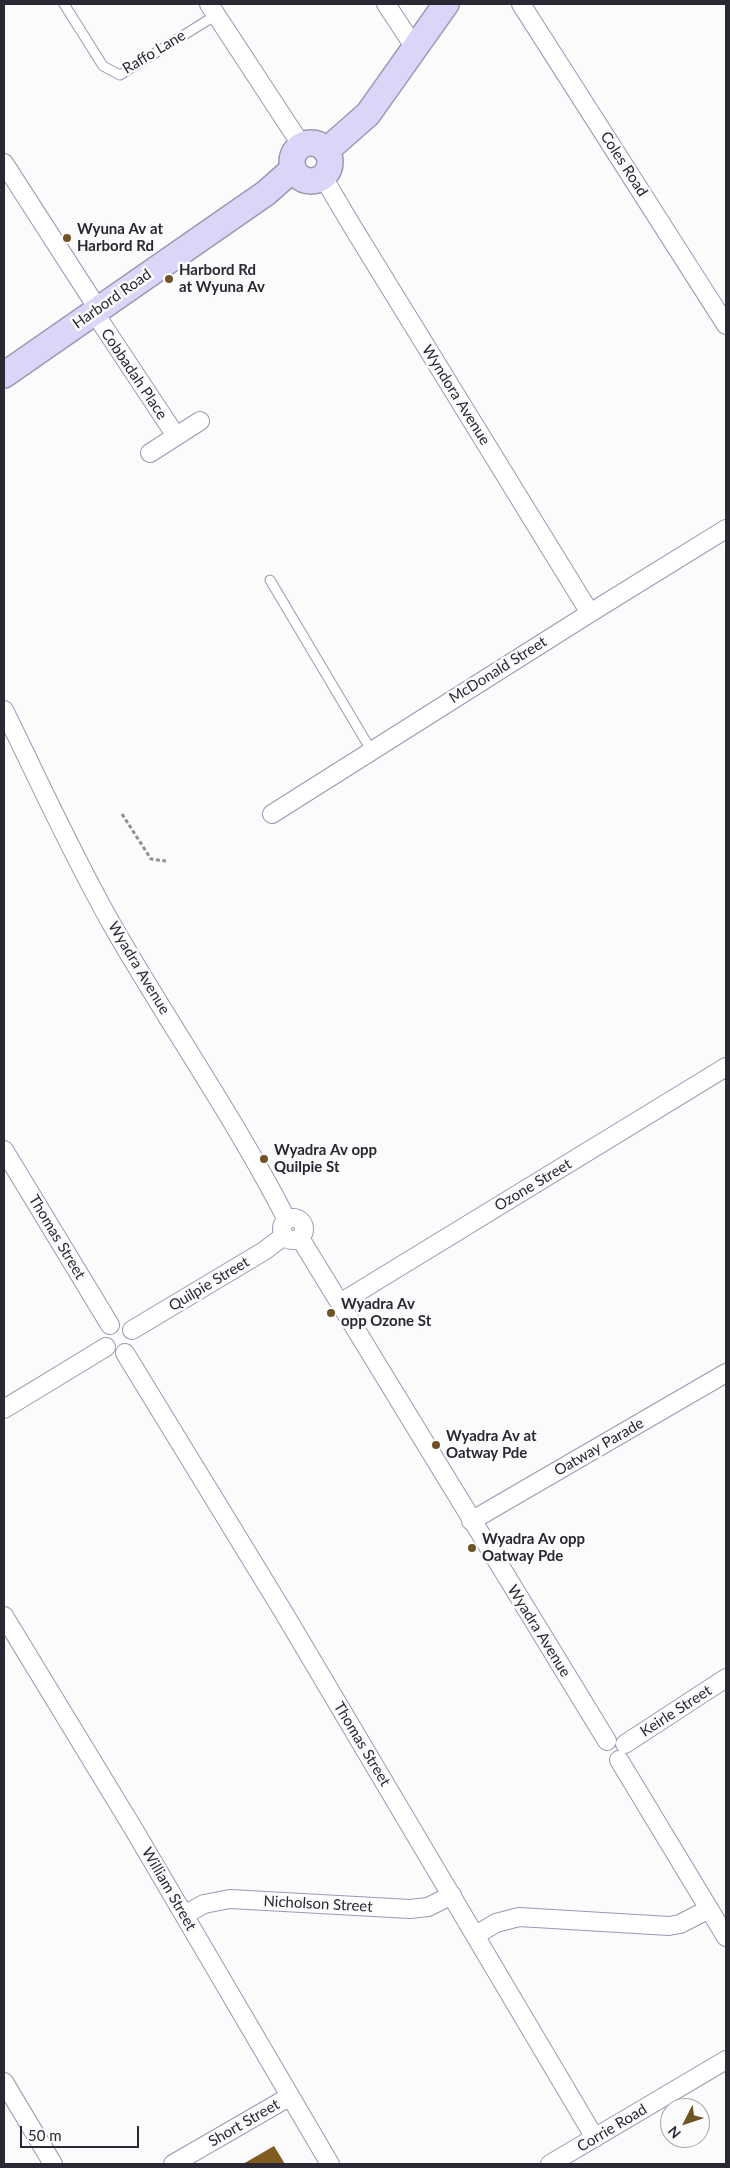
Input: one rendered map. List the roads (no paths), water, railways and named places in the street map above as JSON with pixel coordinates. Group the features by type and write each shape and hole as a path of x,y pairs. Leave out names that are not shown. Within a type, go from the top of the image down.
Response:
{"main road":[{"path":"326,151 368,114 446,4"},
{"path":"314,144 326,151 330,161 329,168 324,177 319,180 308,181 299,177 293,169 292,160 294,154 302,146 314,144"},
{"name":"Harbord Road","path":"4,376 266,193 293,169"}],"street":[{"path":"386,4 415,48"},
{"name":"Coles Road","path":"521,4 726,325"},
{"path":"212,9 302,146"},
{"name":"Cobbadah Place","path":"4,163 176,436"},
{"name":"Wyndora Avenue","path":"324,177 347,219 590,613"},
{"name":"Cobbadah Place","path":"150,453 200,420"},
{"name":"McDonald Street","path":"272,814 371,750 726,529"},
{"name":"Wyadra Avenue","path":"4,710 60,825 111,923 255,1161 290,1231 340,1303 471,1521 608,1741 617,1738 622,1752"},
{"name":"Ozone Street","path":"340,1303 726,1067"},
{"name":"Thomas Street","path":"4,1150 110,1325"},
{"name":"Quilpie Street","path":"132,1330 264,1251 290,1231"},
{"path":"115,1323 124,1324 132,1330 133,1345 126,1353 112,1353 106,1347 103,1338 106,1328 110,1325 115,1323"},
{"path":"4,1409 106,1347"},
{"name":"Thomas Street","path":"126,1353 284,1613 595,2138"},
{"name":"Oatway Parade","path":"471,1521 726,1373"},
{"name":"William Street","path":"4,1616 133,1828 330,2164"},
{"name":"Keirle Street","path":"622,1752 726,1678"},
{"path":"622,1752 726,1937"},
{"name":"Nicholson Street","path":"184,1915 204,1904 230,1899 410,1909 428,1907 452,1895"},
{"path":"476,1935 496,1923 519,1917 669,1926 680,1924 709,1909"},
{"name":"Corrie Road","path":"550,2164 726,2060"},
{"path":"4,2082 53,2164"},
{"name":"Short Street","path":"173,2164 290,2097"}],"lane":[{"name":"Raffo Lane","path":"64,4 103,66 120,75 212,9"},
{"path":"270,580 371,750"}],"place":[{"name":"Wyuna Av at Harbord Rd","path":"67,238"},
{"name":"Harbord Rd at Wyuna Av","path":"169,279"},
{"name":"Wyadra Av opp Quilpie St","path":"264,1159"},
{"name":"Wyadra Av opp Ozone St","path":"331,1313"},
{"name":"Wyadra Av at Oatway Pde","path":"436,1445"},
{"name":"Wyadra Av opp Oatway Pde","path":"472,1548"}]}
